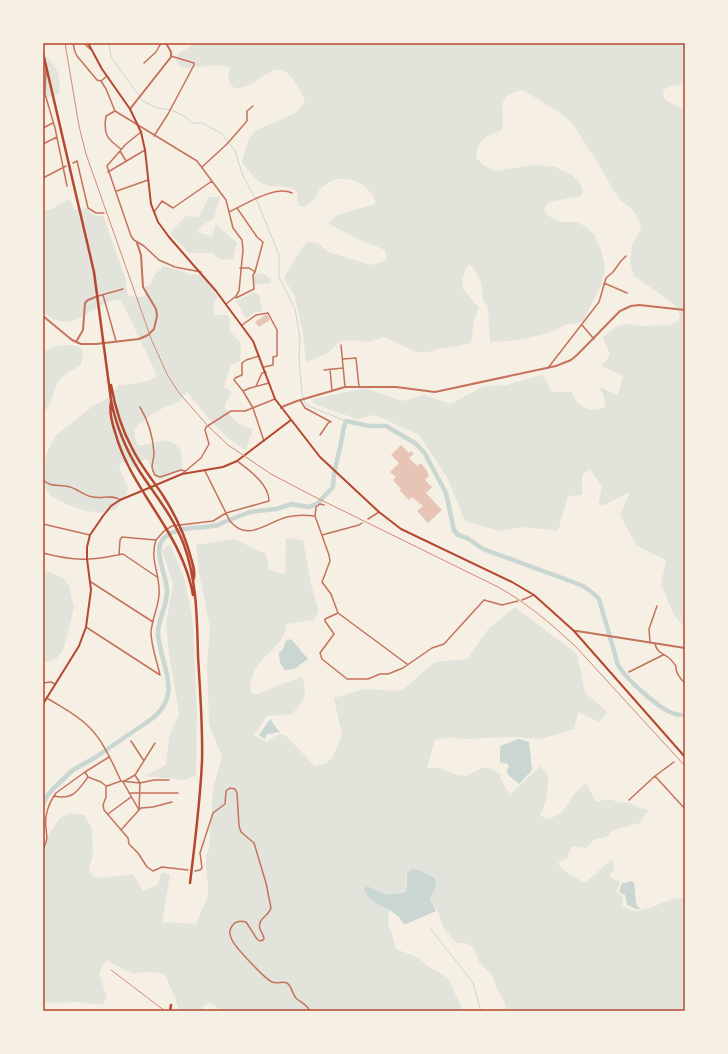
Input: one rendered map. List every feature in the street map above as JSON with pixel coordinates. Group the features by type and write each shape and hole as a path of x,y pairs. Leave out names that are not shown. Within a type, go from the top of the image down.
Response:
{"highway":[{"path":"43,53 94,272 111,400 121,435 133,460 171,518 181,538 193,582 202,762 200,803 190,883"},
{"path":"107,368 114,404 124,433 137,458 173,513 185,537 195,576 193,582"},
{"path":"111,400 110,408 112,424 119,447 126,464 173,540 187,571 193,594 196,618"},
{"path":"170,1005 170,1011"}],"main road":[{"path":"88,43 90,49 107,76 130,109 141,132 145,150 151,204 158,222 169,237 201,272 242,325 253,341 260,356 275,399 320,457 379,512 401,529 512,582 534,595 574,631 685,757"},
{"path":"43,704 78,646 86,627 91,582 86,547 90,535 111,506 120,500 182,474 223,467 237,461 291,420"}],"street":[{"path":"73,43 77,56 97,80 101,81 106,89 115,111 197,161 226,200 233,228 242,240 243,250 239,290 234,298"},
{"path":"84,43 90,49"},
{"path":"144,63 156,52 161,43"},
{"path":"130,109 169,60 171,56 170,50 166,43"},
{"path":"154,136 170,111 194,65 171,56"},
{"path":"46,66 45,94 57,137 67,186"},
{"path":"101,81 107,76"},
{"path":"202,168 230,141 247,121 248,111 253,106"},
{"path":"115,111 106,116 106,130 109,140 120,150 126,161"},
{"path":"43,128 53,123"},
{"path":"141,132 120,150 108,164 108,172 117,191 131,236 137,243 144,246 159,260 175,267 201,272"},
{"path":"43,144 57,137"},
{"path":"108,172 145,150"},
{"path":"73,163 77,161 88,208 96,213 104,213"},
{"path":"43,178 66,166"},
{"path":"117,191 148,180"},
{"path":"154,213 162,201 174,208 212,181"},
{"path":"229,212 277,190 292,192"},
{"path":"226,304 234,298 254,289 253,275 263,242 257,237 237,208"},
{"path":"43,316 72,340 81,344 115,342 141,338 148,335 154,329 157,316 156,309 143,287 140,255 137,243"},
{"path":"547,368 599,302 606,278 626,256"},
{"path":"240,268 249,268 255,272"},
{"path":"604,283 627,293"},
{"path":"76,342 83,330 85,303 88,300 98,296 123,289"},
{"path":"103,295 115,342"},
{"path":"281,408 301,400 345,387 396,387 435,392 564,364 571,360 620,311 631,306 639,305 685,310"},
{"path":"242,325 256,315 268,314 277,330 276,356 273,357 274,365 264,367"},
{"path":"582,325 594,338"},
{"path":"342,345 345,387"},
{"path":"260,356 246,360 242,363 242,375 234,379 244,391 253,408 264,441"},
{"path":"343,360 356,358 359,387"},
{"path":"324,370 343,368"},
{"path":"330,369 332,391"},
{"path":"256,386 262,373 266,372"},
{"path":"244,391 269,383"},
{"path":"182,474 201,458 206,450 209,444 205,430 206,427 231,411 243,412 275,399"},
{"path":"301,400 302,405 305,408 330,422 320,435"},
{"path":"140,407 148,420 154,455 151,467 155,475 160,477 181,470 185,471"},
{"path":"86,627 160,675 151,633 159,595 153,557 153,546 156,540 169,527 213,521 226,513 249,507 270,499 258,477 237,461"},
{"path":"204,470 234,526 241,530 252,531 286,518 315,516"},
{"path":"43,480 48,484 72,487 92,497 116,497 120,500"},
{"path":"324,505 320,504 316,507 315,516 330,561 322,582 331,594 338,613 407,664"},
{"path":"368,519 379,512"},
{"path":"322,535 359,526 362,523"},
{"path":"43,524 90,535"},
{"path":"119,555 120,540 122,537 156,540"},
{"path":"43,554 61,558 87,559 114,557 123,554 157,577"},
{"path":"91,582 153,622"},
{"path":"522,600 534,595"},
{"path":"338,613 325,619 334,634 320,653 322,659 347,679 368,679 380,674 388,674 403,668 432,648 444,644 484,600 502,605 518,601"},
{"path":"650,643 649,629 657,606"},
{"path":"574,631 577,630 604,636 685,648"},
{"path":"655,644 663,655 669,658 676,666 678,675 685,683"},
{"path":"629,672 663,655"},
{"path":"43,683 51,682 55,684"},
{"path":"47,698 88,726 102,744 139,810"},
{"path":"131,741 144,761"},
{"path":"106,786 135,775 155,743"},
{"path":"43,849 48,838 46,829 48,809 54,796 109,756"},
{"path":"629,800 655,776 674,762"},
{"path":"85,772 88,777 106,786"},
{"path":"135,775 140,783 139,810"},
{"path":"655,776 685,809"},
{"path":"54,796 61,798 68,797 80,790 88,777"},
{"path":"122,781 140,783 154,780 169,780"},
{"path":"106,786 106,797 103,804 104,810 128,838 129,844 138,853 149,869 155,871 159,868 188,870"},
{"path":"195,871 202,868 200,853 214,813 225,804 226,791 230,788 235,788 237,793 239,826 241,832 254,843 266,883 271,908 270,912 261,919 260,928 264,939 263,940 260,941 257,939 246,922 239,921 234,923 231,928 231,939 256,968 270,981 274,983 284,982 288,984 297,999 310,1011"},
{"path":"129,793 178,793"},
{"path":"108,814 131,797"},
{"path":"121,830 141,808 148,808 172,802"}],"shaded area":[{"path":"193,43 685,43 685,84 670,86 664,90 663,96 667,101 685,110 685,629 673,613 661,584 666,560 637,546 620,515 630,492 604,505 598,505 602,487 590,469 582,475 582,495 568,496 558,531 524,527 499,531 465,521 447,477 419,435 375,415 357,419 319,406 311,401 314,399 364,388 402,401 424,395 451,404 483,386 506,385 543,375 552,392 572,392 579,404 586,408 594,410 605,406 604,396 599,387 618,395 623,376 602,366 610,355 603,337 615,327 628,324 643,326 669,325 677,322 680,315 674,304 634,276 630,262 632,244 641,230 639,220 634,211 621,201 612,188 572,123 559,112 523,90 514,92 504,99 502,109 502,130 483,139 477,151 476,157 483,165 495,171 536,165 555,167 572,175 579,182 583,190 581,196 549,202 544,208 547,215 560,222 576,222 587,227 595,236 601,250 605,267 602,284 583,321 565,325 548,333 534,337 490,342 488,307 483,300 481,282 473,267 469,265 466,268 462,280 463,289 479,308 474,320 471,343 428,352 416,352 384,337 369,342 352,340 339,342 328,353 306,362 303,333 295,297 284,278 307,242 318,243 328,252 371,265 387,260 385,250 353,237 328,223 337,215 375,204 375,201 370,192 359,183 348,179 336,179 326,184 305,207 299,206 297,200 298,192 285,187 262,184 256,179 242,163 246,146 250,138 261,128 290,116 302,106 305,100 292,78 281,70 272,71 251,84 236,89 229,82 231,67 216,65 187,68 181,67 175,59 179,53"},
{"path":"43,52 59,74 59,94 43,98"},
{"path":"209,197 220,197 214,218 203,225 196,232 212,236 216,224 237,243 233,259 221,260 212,253 189,253 170,233 186,216 199,217"},
{"path":"69,199 75,210 86,208 94,215 103,216 125,277 128,296 145,296 146,286 150,285 155,274 164,266 182,271 189,275 201,274 218,297 213,304 214,315 226,315 230,318 229,330 241,343 240,361 231,365 224,387 232,392 226,402 225,408 236,422 253,429 246,450 237,445 221,431 187,392 178,403 161,409 142,421 135,430 134,434 138,445 166,440 173,443 181,450 182,468 160,480 155,477 148,460 144,459 139,465 133,468 128,461 121,463 119,467 128,488 126,496 115,510 99,513 83,510 66,504 51,496 45,487 43,473 47,452 56,435 93,406 110,397 119,385 140,383 156,378 155,371 121,300 111,301 84,316 66,322 55,319 43,312 43,210 50,210"},
{"path":"257,273 267,275 267,277 271,278 271,283 254,285 254,276"},
{"path":"254,292 259,294 262,312 255,312 246,319 236,301"},
{"path":"69,345 82,349 83,356 81,365 68,372 60,379 49,406 43,413 43,353 54,346"},
{"path":"286,538 303,540 311,584 319,612 313,620 286,624 284,635 256,668 250,685 252,694 258,694 302,677 305,693 300,705 292,714 267,716 254,735 266,742 275,736 284,734 315,766 326,764 333,756 342,735 334,698 364,689 401,691 435,662 467,659 489,628 515,607 577,654 585,692 607,712 599,722 578,712 574,729 541,739 514,737 463,739 451,737 435,740 427,768 440,768 454,774 466,776 482,768 490,768 501,775 500,779 510,794 541,766 548,776 547,797 540,816 550,819 560,813 567,806 574,794 586,783 596,802 609,799 621,803 629,802 640,808 650,810 642,818 640,823 613,830 608,836 594,840 586,848 572,846 568,854 568,858 560,861 558,864 566,872 585,883 612,859 615,869 609,876 620,882 616,892 623,897 622,905 637,911 653,907 669,900 685,898 685,1011 506,1011 505,1003 496,987 492,975 479,962 474,948 465,943 456,943 443,927 439,914 430,899 436,886 407,873 406,892 388,895 367,886 366,894 389,910 388,925 392,933 396,949 417,957 428,966 448,978 463,1011 219,1011 219,1009 210,1002 203,1007 203,1011 179,1011 175,997 165,975 161,973 144,972 133,974 106,960 99,973 107,998 102,1005 79,1002 43,1003 43,911 45,908 43,904 43,843 60,818 70,813 84,815 92,828 93,855 89,869 93,877 104,878 133,874 143,891 157,885 162,872 170,875 162,922 196,924 208,892 206,860 209,849 213,788 222,757 209,724 207,664 210,628 199,572 196,545 234,539 266,554 269,570 285,574"},
{"path":"170,544 185,581 193,622 197,714 196,776 183,780 145,776 166,765 169,737 179,714 169,654 166,624 173,584 162,550"},
{"path":"50,572 63,578 69,586 74,608 64,648 57,658 49,662 43,662 43,573"},
{"path":"291,639 308,659 294,669 285,670 280,663 279,653 283,649 286,641"},
{"path":"270,719 280,733 276,732 267,734 265,739 259,735"},
{"path":"519,739 529,742 532,770 519,784 508,775 508,764 500,762 500,746"},
{"path":"413,869 419,870 435,878 436,886 430,899 436,911 406,924 403,923 395,913 372,900 364,889 367,886 388,895 406,892 407,873"},
{"path":"631,881 634,882 636,904 640,909 627,905 625,895 619,892 622,883"}],"building":[{"path":"267,314 270,320 259,327 255,322"},
{"path":"401,445 409,453 411,451 414,454 409,458 417,466 421,463 427,471 429,476 425,480 432,487 426,493 442,510 428,523 417,511 423,506 412,497 409,500 399,490 401,489 393,480 396,477 390,472 399,463 391,455"}],"waterway":[{"path":"109,43 111,57 143,101 157,108 172,110 184,116 192,123 202,123 221,133 235,151 243,176 258,203 279,255 279,277 295,309 300,338 299,358 302,393 306,405 346,421"},
{"path":"43,805 47,796 73,770 96,757 153,718 162,708 167,698 168,677 159,644 158,633 159,623 167,597 167,586 159,551 160,544 163,539 175,531 218,525 250,512 276,509 292,504 308,507 317,504 333,487 335,470 346,421 369,426 386,426 415,443 424,452 446,493 454,530 458,535 467,538 483,549 581,585 593,593 599,599 618,665 622,671 635,685 658,705 674,714 685,715"},
{"path":"431,929 473,983 481,1011"}],"railway":[{"path":"65,43 79,126 86,154 152,341 168,376 179,393 208,426 228,445 271,474 498,587 529,607 577,648 685,766"},
{"path":"111,970 165,1011"}]}
